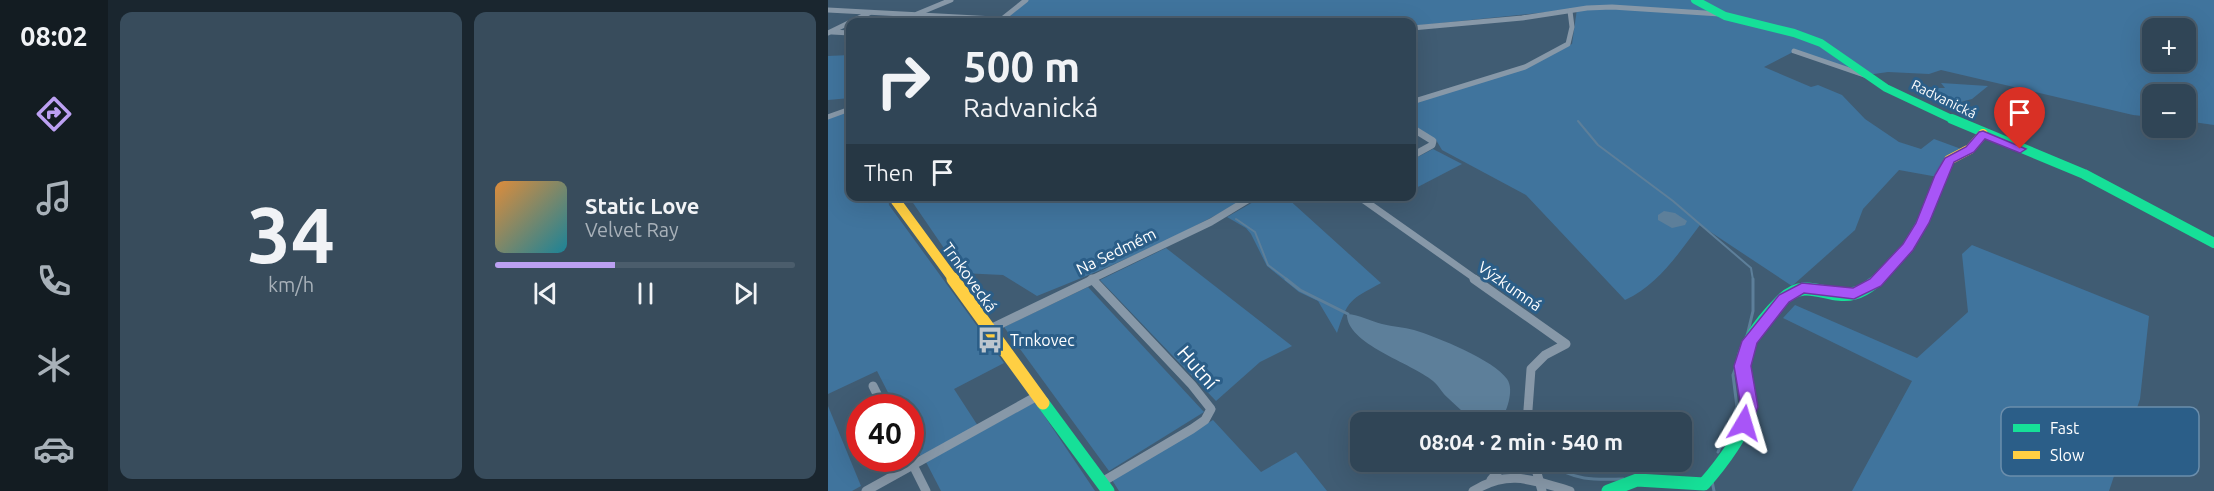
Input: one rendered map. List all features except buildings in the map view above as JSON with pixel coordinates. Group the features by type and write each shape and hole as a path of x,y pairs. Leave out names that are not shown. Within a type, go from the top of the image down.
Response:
{"street":[{"path":"913,15 951,0"},
{"path":"1004,18 1026,0"},
{"name":"Radvanická","path":"1695,0 1720,14 1812,39 1833,50 1886,88 1983,134 2084,174 2214,243"},
{"path":"1416,28 1612,8 1720,14"},
{"path":"828,10 956,18"},
{"path":"1416,101 1525,67 1568,44 1572,27 1570,11"},
{"path":"860,18 871,13"},
{"path":"829,32 846,24"},
{"path":"829,32 846,33"},
{"path":"1794,51 1867,76"},
{"path":"828,117 846,110"},
{"path":"1416,130 1433,141 1432,146 1416,154"},
{"path":"1608,491 1637,480 1704,484 1744,423 1750,407 1742,366 1750,341 1762,325 1793,291 1802,288 1854,294 1875,282 1908,247 1923,223 1949,160 1970,149 1983,134"},
{"name":"Trnkovecká","path":"896,201 1105,486"},
{"name":"Na Sedmém","path":"990,329 1211,222 1246,201"},
{"name":"Výzkumná","path":"1365,201 1566,344 1545,355 1531,369 1528,412"},
{"name":"Hutní","path":"1092,279 1192,385 1211,409 1205,420 1105,486"},
{"path":"873,386 877,394"},
{"path":"924,455 1039,395"},
{"path":"866,491 895,472"},
{"path":"916,472 926,491"},
{"path":"1473,491 1491,480 1498,472"},
{"path":"1537,472 1541,487"},
{"path":"1491,480 1524,478 1541,487 1570,491"}],"shaded area":[{"path":"1028,0 2214,0 2214,125 2196,122 2196,84 2142,84 2142,116 1941,70 1929,74 1888,72 1860,76 1795,51 1764,67 1811,87 1818,85 1842,95 1865,119 1899,142 1921,149 1934,139 1964,150 1938,177 1899,170 1863,209 1855,230 1792,286 1700,225 1675,258 1648,286 1625,300 1526,195 1442,150 1436,140 1416,127 1416,103 1419,101 1526,68 1572,44 1577,9 1416,26 1416,18 1005,18"},
{"path":"846,55 846,98 828,100 828,56"},
{"path":"1941,83 1988,86 1972,99 1957,103 1929,88 1945,88"},
{"path":"846,111 846,201 888,201 889,205 1004,363 954,389 978,426 924,455 924,394 889,394 877,371 828,394 828,118"},
{"path":"1433,149 1462,164 1416,188 1416,158"},
{"path":"912,201 1241,201 1144,251 1037,296 1003,275 961,273"},
{"path":"1255,201 1290,201 1381,283 1356,297 1344,313 1337,333 1318,301 1299,292 1267,266 1251,234 1246,228 1227,217"},
{"path":"1664,211 1675,213 1687,221 1685,225 1672,228 1658,220 1658,215"},
{"path":"1972,245 2149,316 2137,407 2001,407 2001,476 2114,476 2109,491 1852,491 1912,381 1783,318 1795,305 1917,358 1968,312 1962,254"},
{"path":"1166,248 1292,346 1260,362 1216,401 1100,280"},
{"path":"1088,287 1204,412 1109,471 1004,327"},
{"path":"1347,314 1424,333 1478,357 1507,379 1510,389 1505,412 1464,412 1433,381 1368,344 1350,325"},
{"path":"1035,402 1095,491 941,491 926,462"},
{"path":"828,406 846,450 846,472 855,472 861,486 852,491 828,491"},
{"path":"1213,420 1261,472 1296,452 1327,491 1119,491 1112,480"}],"waterway":[{"path":"1578,121 1598,145 1673,201 1751,268 1753,280"},
{"path":"1236,219 1255,232 1268,265 1288,280"},
{"path":"1286,279 1300,290 1348,314"},
{"path":"1747,336 1753,311 1753,280"},
{"path":"1718,452 1737,407 1733,375 1737,364"},
{"path":"1564,472 1584,478 1623,479"},
{"path":"1712,481 1714,491"}],"traffic: fast":[{"path":"1695,0 1725,16 1794,33 1821,43 1886,88 1983,134 2084,174 2214,243"},
{"path":"1608,491 1637,480 1704,484 1732,446 1749,413 1750,401 1742,365 1747,347 1763,322 1782,300 1800,289 1810,288 1847,295 1866,288 1888,271 1898,259 1927,213"},
{"path":"1043,403 1108,491"}],"traffic: slow":[{"path":"1927,213 1949,160 1970,149 1983,134"},
{"path":"896,201 1043,403"}],"place":[{"name":"Trnkovec","path":"990,340"}],"route":[{"path":"1744,423 1750,407 1742,376 1742,366 1750,341 1784,298 1802,288 1854,294 1866,289 1890,268 1908,247 1923,223 1949,160 1970,149 1983,134 2020,149"}]}
